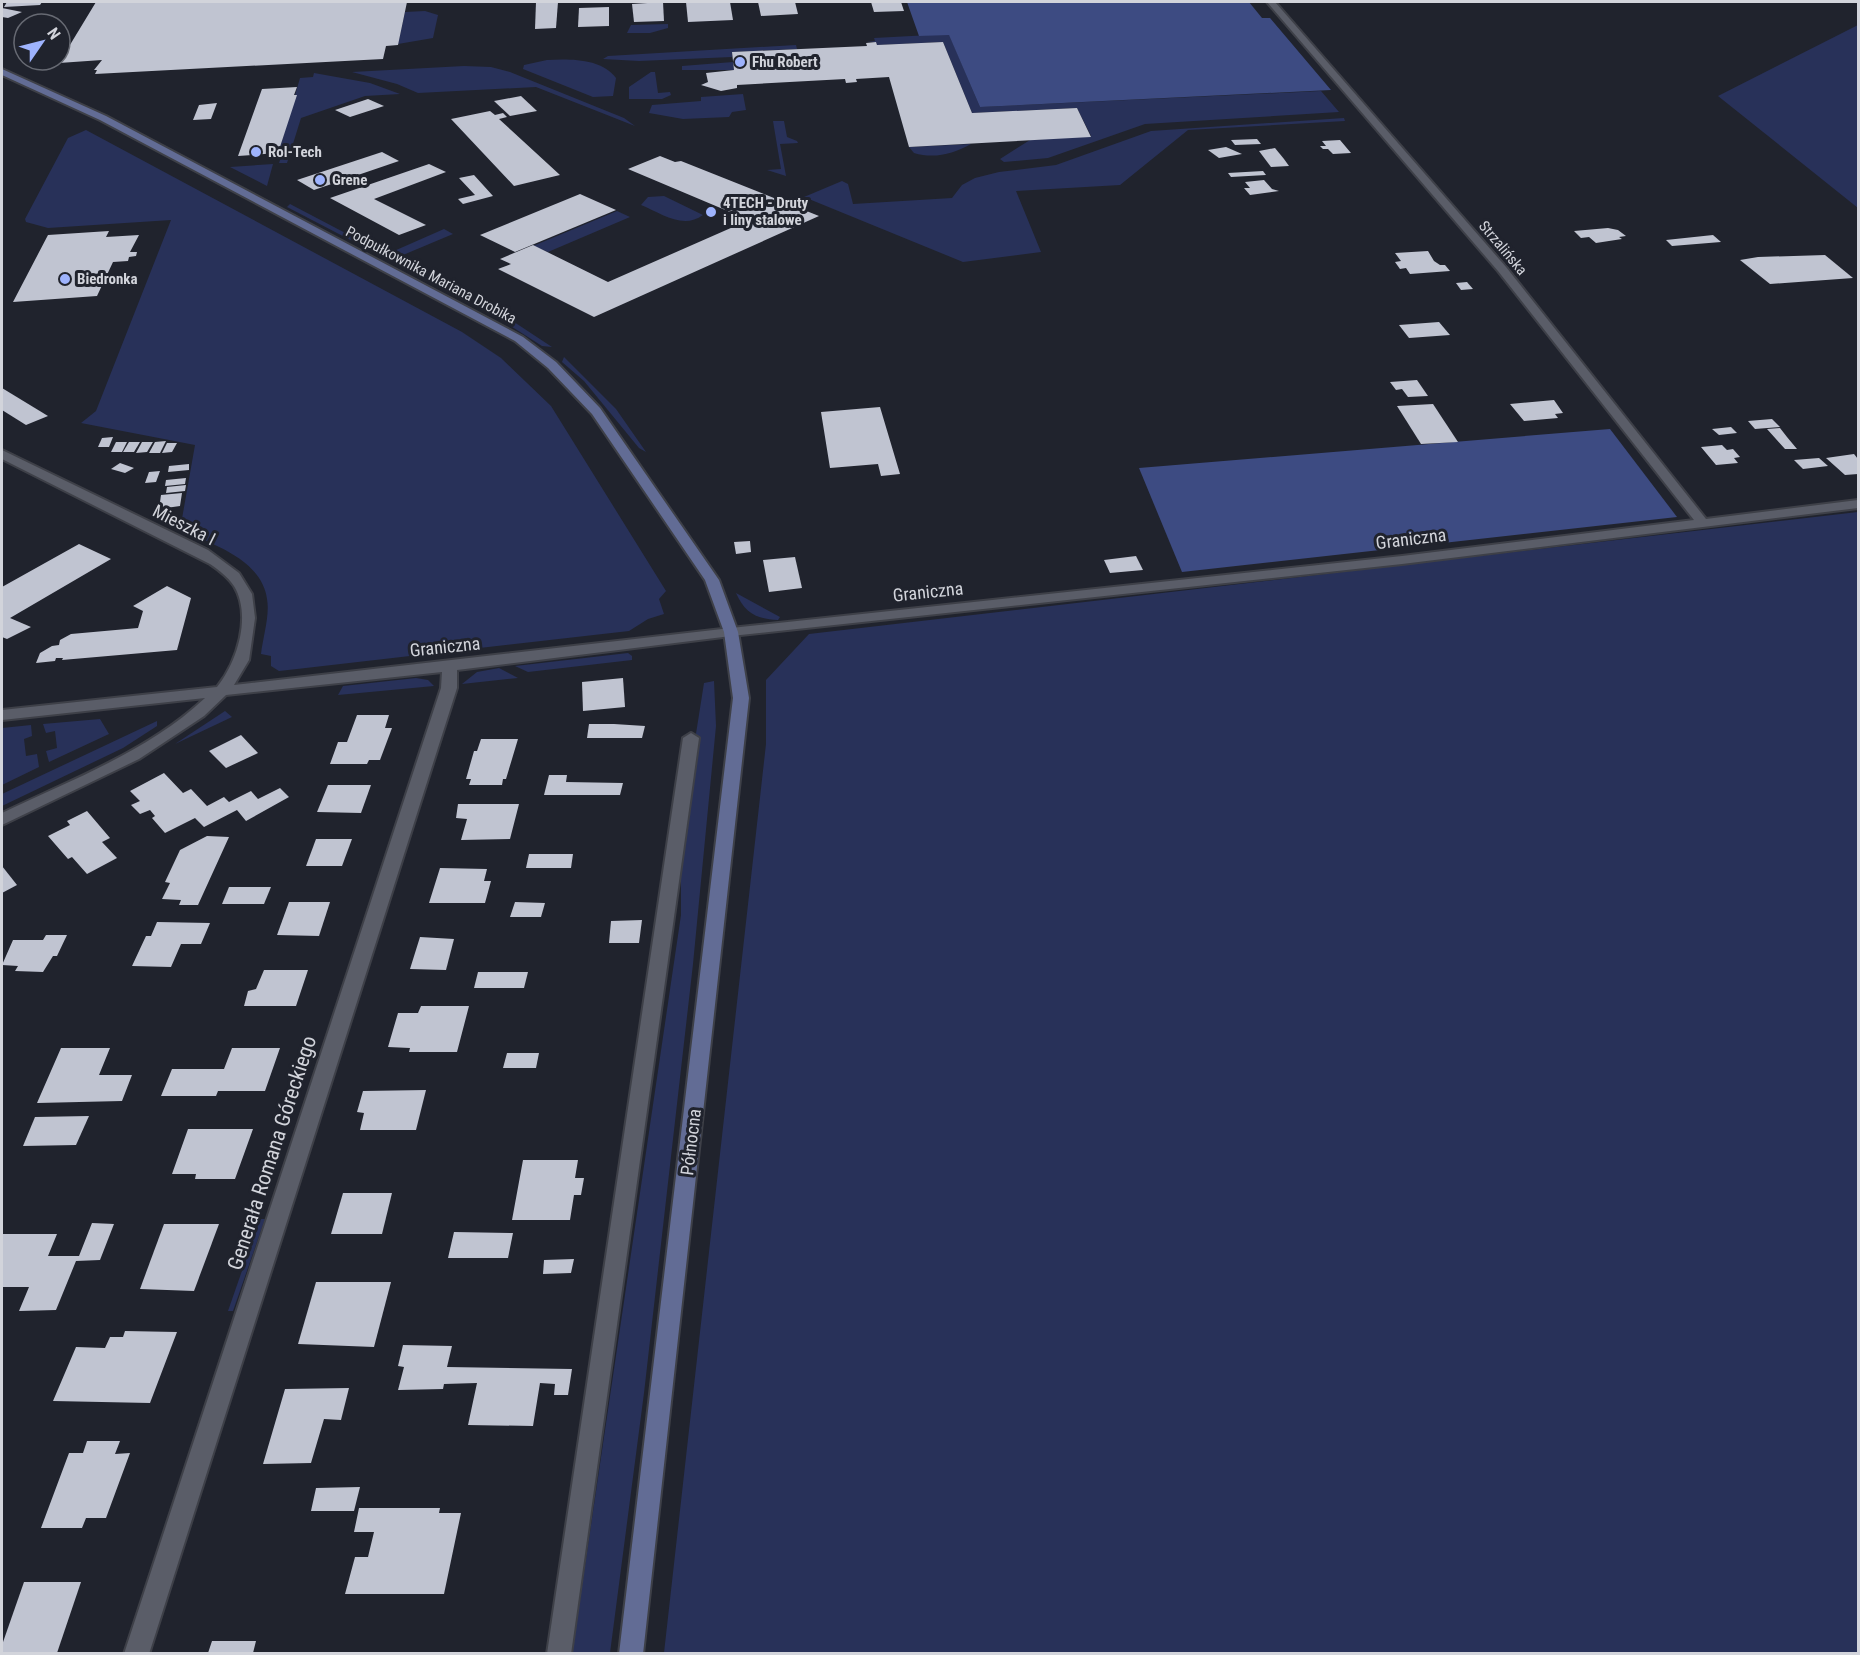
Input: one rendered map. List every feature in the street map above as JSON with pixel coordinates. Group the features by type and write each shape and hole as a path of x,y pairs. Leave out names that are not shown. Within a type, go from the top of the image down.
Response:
{"main road":[{"name":"Podpułkownika Mariana Drobika","path":"2,72 104,118 519,339 538,353 577,389 596,411 712,580 731,632"},
{"name":"Północna","path":"631,1653 740,709 741,698 731,632"}],"street":[{"name":"Strzalińska","path":"1271,2 1502,269 1702,522"},
{"name":"Mieszka I","path":"2,454 203,553 229,569 244,588 249,617 240,664 220,691 185,723 154,744 2,819"},
{"name":"Graniczna","path":"2,715 450,666 731,632 1402,560 1858,504"},
{"name":"Generała Romana Góreckiego","path":"136,1653 445,699 450,666"},
{"path":"559,1653 691,738"}],"shaded area":[{"path":"907,2 1249,2 1262,18 1270,18 1331,90 980,107 949,35 919,36"},
{"path":"425,11 438,15 433,38 398,44 405,12"},
{"path":"668,24 668,28 650,33 627,33 631,25"},
{"path":"1858,25 1858,208 1718,96"},
{"path":"949,34 980,107 1321,91 1339,112 1145,124 1048,158 1004,162 1000,159 1030,140 1091,136 1077,108 972,113 943,42 877,45 876,42 866,42 875,41 874,38"},
{"path":"796,45 797,49 732,52 732,57 639,61 603,59 608,56"},
{"path":"547,60 584,61 610,71 616,78 613,96 593,97 523,69 524,65"},
{"path":"733,62 734,70 682,70 682,66"},
{"path":"464,66 491,67 510,72 624,118 635,126 536,87 418,93 397,84 352,72"},
{"path":"651,72 655,72 658,93 670,92 671,95 662,99 629,99 629,87"},
{"path":"314,73 370,83 400,94 365,96 301,118 287,163 279,163 283,151 279,151 300,78 313,77"},
{"path":"743,94 746,110 732,112 729,117 683,119 649,113 652,105 701,101 701,97"},
{"path":"1344,118 1345,121 1188,130 1120,185 1016,191 1041,252 963,262 804,197 842,181 848,184 853,204 952,198 962,185 975,178 999,172 1056,165 1151,131"},
{"path":"773,121 784,121 787,137 798,143 780,144 786,176 767,170 781,169"},
{"path":"86,130 462,332 501,358 551,406 666,591 659,599 664,614 648,619 629,631 279,671 271,666 271,656 261,654 268,605 263,585 256,573 233,554 180,530 195,445 81,423 96,411 171,220 48,228 26,222 25,219 68,138"},
{"path":"971,144 950,153 936,155 914,153 909,147"},
{"path":"273,164 267,186 230,167"},
{"path":"664,196 703,215 688,221 680,221 641,205 648,197"},
{"path":"290,204 372,247 362,246 287,207"},
{"path":"617,211 630,217 548,252 533,246"},
{"path":"444,229 453,234 403,255 394,251"},
{"path":"407,265 511,320 552,347 542,346 484,309 409,271"},
{"path":"564,357 616,409 646,452 639,448 584,381 562,362"},
{"path":"1610,429 1677,517 1182,572 1139,468"},
{"path":"1858,512 1858,1653 664,1653 766,744 766,680 809,634"},
{"path":"736,593 780,617 778,620 752,614 743,606"},
{"path":"628,653 632,656 632,660 528,672 515,666"},
{"path":"499,668 518,678 462,684 477,672"},
{"path":"416,678 428,680 434,686 338,695 343,686"},
{"path":"714,681 716,726 693,964 644,1393 610,1653 572,1654 681,915 681,863 699,740 695,740 704,683"},
{"path":"225,711 232,717 175,744"},
{"path":"100,719 109,734 49,762 46,751 57,748 55,731 46,733 43,724"},
{"path":"157,721 157,726 123,748 2,806 2,794"},
{"path":"31,725 32,736 24,739 26,756 37,754 39,767 2,785 2,728"},
{"path":"260,1219 265,1219 233,1311 228,1311"}],"building":[{"path":"7,2 42,2 40,5 4,7"},
{"path":"96,2 407,2 398,45 386,46 383,59 95,74 97,70 94,70 102,60 72,62 72,42"},
{"path":"536,2 558,2 556,28 535,29"},
{"path":"663,2 664,21 634,22 632,4"},
{"path":"686,2 730,2 733,20 688,22"},
{"path":"758,2 795,2 798,14 761,16"},
{"path":"871,2 901,2 904,11 874,12"},
{"path":"609,7 609,26 578,27 579,8"},
{"path":"2,8 22,12 12,12 12,16 8,18 2,17"},
{"path":"876,42 877,45 943,42 972,113 1077,108 1091,137 909,147 889,77 856,79 857,82 846,83 845,79 737,85 737,88 721,91 701,85 708,82 706,73 734,70 732,52 867,46 866,43"},
{"path":"297,87 294,95 297,95 278,153 238,156 262,89"},
{"path":"521,96 537,111 510,116 494,101"},
{"path":"368,99 384,106 350,117 335,110"},
{"path":"217,103 211,119 193,120 199,105"},
{"path":"490,111 495,115 503,113 507,117 499,119 560,175 514,186 451,119"},
{"path":"1257,139 1261,144 1235,145 1231,140"},
{"path":"1340,140 1351,153 1333,154 1320,146 1326,146 1322,141"},
{"path":"1226,147 1242,154 1219,158 1208,150"},
{"path":"1275,148 1289,166 1271,167 1259,151"},
{"path":"382,152 399,161 314,190 297,180"},
{"path":"660,156 675,162 681,161 819,216 594,317 498,269 511,264 500,259 533,245 608,282 749,220 628,169"},
{"path":"429,164 446,172 374,199 426,225 399,235 330,198"},
{"path":"1263,171 1266,175 1231,177 1228,173"},
{"path":"474,175 493,196 463,204 458,199 475,195 459,178"},
{"path":"1264,180 1272,189 1279,191 1250,195 1244,188 1250,188 1245,182"},
{"path":"580,194 616,210 515,252 480,235"},
{"path":"1608,228 1618,230 1626,236 1619,237 1622,239 1596,243 1589,237 1581,238 1574,231"},
{"name":"Biedronka","path":"109,231 106,237 139,235 130,252 137,252 136,256 129,257 128,261 113,262 97,296 13,302 48,235"},
{"path":"1713,235 1721,242 1672,246 1666,240"},
{"path":"1428,251 1434,261 1445,265 1450,271 1410,274 1406,268 1400,269 1395,262 1401,261 1395,253"},
{"path":"1825,255 1853,278 1770,284 1740,260 1758,257"},
{"path":"1467,282 1473,289 1461,290 1456,283"},
{"path":"1439,322 1450,335 1409,338 1399,325"},
{"path":"1417,380 1428,396 1408,397 1402,389 1396,390 1390,382"},
{"path":"2,388 48,416 26,425 2,410"},
{"path":"1554,400 1563,413 1555,414 1558,418 1524,421 1510,404"},
{"path":"1433,404 1458,442 1421,444 1397,406"},
{"path":"880,407 900,474 881,476 878,464 830,468 821,412"},
{"path":"1772,419 1780,427 1755,429 1748,421"},
{"path":"1731,427 1737,433 1719,435 1712,429"},
{"path":"1780,428 1797,449 1785,449 1767,429"},
{"path":"113,437 109,447 98,447 102,438"},
{"path":"166,441 160,453 149,453 155,442"},
{"path":"116,442 127,442 122,452 111,452"},
{"path":"129,442 140,442 134,452 123,452"},
{"path":"142,442 153,442 147,452 136,453"},
{"path":"167,443 177,443 172,452 162,453"},
{"path":"1722,445 1727,450 1733,449 1740,457 1734,458 1738,463 1716,465 1701,447"},
{"path":"1854,454 1858,459 1858,474 1845,475 1826,458"},
{"path":"1819,458 1828,466 1803,469 1794,460"},
{"path":"120,463 134,468 125,473 111,469"},
{"path":"189,464 189,470 168,472 169,466"},
{"path":"160,471 156,482 145,483 149,472"},
{"path":"186,478 185,484 165,486 166,480"},
{"path":"186,485 185,491 166,493 167,487"},
{"path":"182,493 180,506 159,509 161,495"},
{"path":"750,541 751,552 736,554 734,542"},
{"path":"79,544 111,559 10,618 31,627 7,639 2,637 2,587"},
{"path":"1136,556 1143,570 1110,573 1104,560"},
{"path":"795,557 802,588 769,592 763,560"},
{"path":"167,586 191,598 177,650 62,660 63,658 56,658 55,661 36,663 40,653 59,645 60,640 71,634 138,628 143,611 133,606"},
{"path":"623,678 625,707 583,711 582,682"},
{"path":"357,715 389,715 385,728 392,728 380,760 369,760 367,764 330,764 338,742 347,742"},
{"path":"589,724 645,726 642,738 587,738"},
{"path":"241,735 258,753 226,768 209,751"},
{"path":"481,739 518,739 506,779 503,779 502,785 469,785 471,779 466,779 474,751 477,751"},
{"path":"164,773 183,793 191,789 207,806 224,797 229,802 251,791 258,799 280,788 289,797 246,821 237,810 204,827 195,818 165,833 152,818 155,816 150,810 140,814 131,805 140,801 130,791"},
{"path":"549,775 567,775 566,782 623,783 620,795 544,795"},
{"path":"328,785 371,785 361,813 317,812"},
{"path":"458,804 519,804 510,839 461,840 467,819 456,818"},
{"path":"87,811 110,838 102,842 117,858 87,874 72,857 68,859 48,836 70,825 67,821"},
{"path":"207,836 229,837 198,905 179,905 181,900 162,899 170,883 165,882 180,850"},
{"path":"316,839 352,839 342,866 306,866"},
{"path":"529,854 573,854 571,868 526,868"},
{"path":"2,866 17,885 2,893"},
{"path":"440,868 487,869 484,881 491,881 485,903 429,903"},
{"path":"229,887 271,887 264,904 222,904"},
{"path":"289,902 330,902 319,936 277,935"},
{"path":"515,902 545,903 541,917 510,917"},
{"path":"642,920 639,943 609,943 611,921"},
{"path":"157,922 210,923 201,944 181,944 171,967 132,966 146,936 151,936"},
{"path":"46,935 67,935 57,956 53,956 43,972 15,971 18,966 2,965 13,940 43,940"},
{"path":"420,937 454,939 446,970 410,969"},
{"path":"264,970 308,970 296,1006 244,1006 248,991 256,989"},
{"path":"478,972 528,972 524,988 474,988"},
{"path":"421,1006 469,1006 457,1052 409,1052 410,1048 388,1047 398,1013 418,1013"},
{"path":"61,1048 110,1048 99,1075 132,1075 122,1101 37,1103"},
{"path":"232,1048 280,1048 265,1091 218,1091 216,1096 161,1096 172,1069 224,1069"},
{"path":"507,1053 539,1053 536,1068 503,1068"},
{"path":"426,1090 416,1130 360,1130 364,1113 357,1112 363,1091"},
{"path":"89,1116 76,1145 23,1146 35,1117"},
{"path":"188,1129 253,1129 235,1179 195,1179 196,1174 172,1174"},
{"path":"523,1160 578,1160 575,1178 584,1178 581,1195 574,1195 570,1220 512,1220"},
{"path":"343,1193 392,1193 382,1234 331,1234"},
{"path":"92,1223 114,1224 100,1260 76,1261 56,1310 19,1311 29,1287 2,1287 2,1234 57,1234 48,1256 79,1256"},
{"path":"164,1224 219,1224 194,1291 140,1289"},
{"path":"454,1232 513,1233 508,1258 448,1258"},
{"path":"574,1259 571,1273 543,1274 544,1260"},
{"path":"316,1282 391,1282 374,1347 298,1344"},
{"path":"125,1331 177,1332 150,1403 53,1401 76,1347 105,1348 110,1337 123,1337"},
{"path":"403,1345 452,1346 447,1367 572,1369 568,1395 554,1395 555,1384 540,1383 533,1426 468,1425 477,1383 444,1384 443,1389 398,1390 404,1367 398,1366"},
{"path":"349,1388 341,1420 324,1419 311,1463 263,1464 285,1389"},
{"path":"87,1441 120,1441 115,1454 130,1453 106,1518 86,1518 82,1528 41,1528 69,1453 83,1453"},
{"path":"360,1487 354,1511 311,1511 316,1488"},
{"path":"359,1508 440,1508 439,1513 461,1513 444,1594 345,1594 355,1557 368,1557 374,1532 354,1532"},
{"path":"24,1582 81,1582 57,1653 2,1653 2,1645"},
{"path":"212,1641 256,1641 253,1653 208,1653"}],"place":[{"name":"Fhu Robert","path":"740,62"},
{"name":"Rol-Tech","path":"256,152"},
{"name":"Grene","path":"320,180"},
{"name":"4TECH - Druty i liny stalowe","path":"711,212"},
{"name":"Biedronka","path":"65,279"}]}
